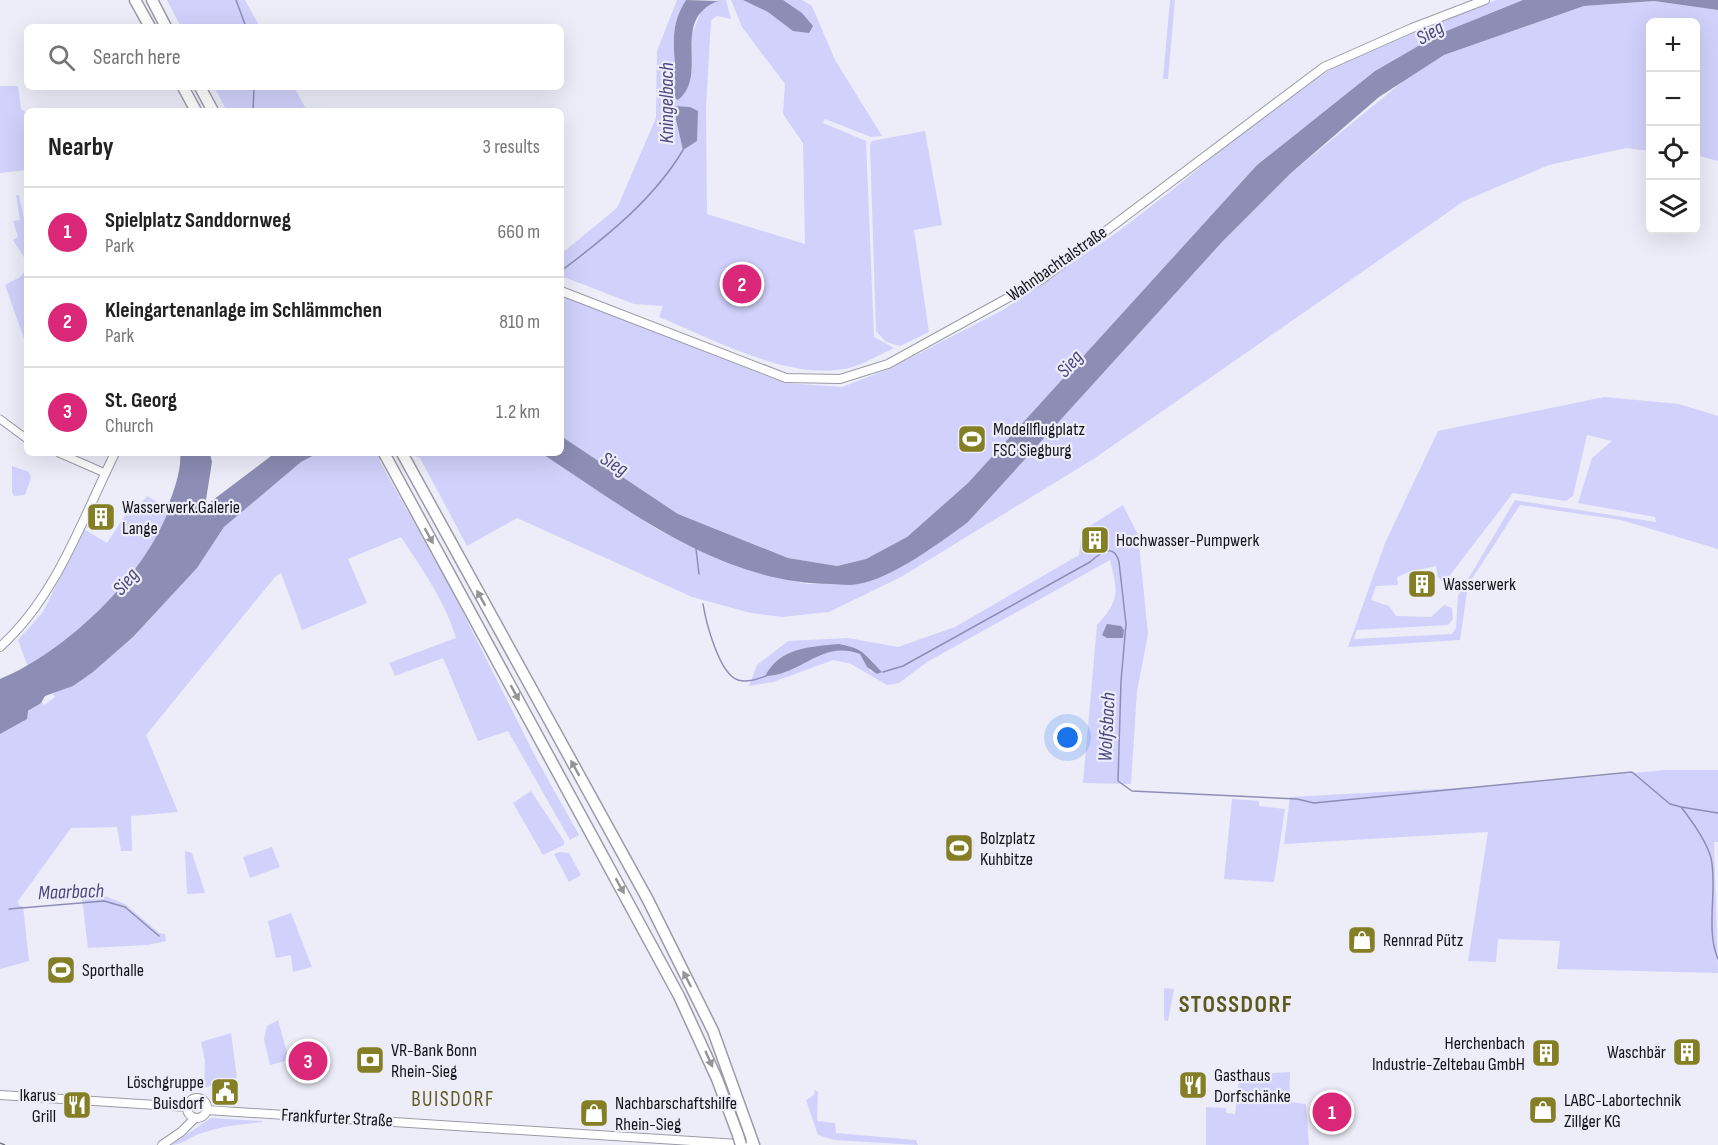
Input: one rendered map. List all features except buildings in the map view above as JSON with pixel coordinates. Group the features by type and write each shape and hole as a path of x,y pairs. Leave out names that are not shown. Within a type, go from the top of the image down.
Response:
{"highway":[{"path":"135,0 148,24"},
{"path":"152,0 164,24"},
{"path":"185,90 194,108"},
{"path":"202,90 211,108"},
{"path":"386,456 590,831 699,1037 739,1140"},
{"path":"404,456 648,900 713,1031 753,1142"}],"main road":[{"name":"Wahnbachtalstraße","path":"564,292 786,378 840,379 866,373 888,364 1042,279 1324,67 1412,28 1485,0"},
{"path":"0,647 33,614 62,563 114,456"},
{"path":"0,1095 187,1107"},
{"path":"162,1145 181,1132 195,1118 204,1115 207,1110 204,1102 199,1098 190,1101 187,1107 188,1113 195,1118"},
{"name":"Frankfurter Straße","path":"207,1110 753,1142"}],"street":[{"path":"0,419 24,437"},
{"path":"66,456 105,473"}],"shaded area":[{"path":"167,0 245,0 258,24 179,24"},
{"path":"677,0 686,0 674,31 675,65 692,72 692,34 703,7 718,0 726,0 731,19 717,16 711,20 706,108 707,214 805,244 803,143 783,114 785,84 742,27 731,0 802,0 812,6 835,60 882,136 871,137 825,119 823,123 866,141 874,337 894,348 852,367 830,371 780,364 754,357 659,317 663,306 634,304 564,277 564,252 617,208 656,118 657,51"},
{"path":"1170,0 1175,0 1168,79 1163,79"},
{"path":"1497,0 1523,0 1439,34 1375,71 1257,165 968,483 907,537 866,559 837,566 788,558 678,514 564,438 564,296 785,383 842,387 889,369 1003,310 1119,231 1278,103 1333,68 1468,9"},
{"path":"1654,1 1718,10 1718,161 1700,156 1700,18 1646,18 1646,150 1626,148 1549,165 1464,201 1095,458 901,577 829,612 782,617 751,613 692,597 517,518 467,546 420,458 414,456 546,456 657,529 702,551 760,573 807,584 859,584 968,522 1222,242 1291,173 1406,79 1444,55 1584,6"},
{"path":"0,86 18,86 21,109 24,111 24,170 0,173"},
{"path":"216,90 296,90 305,108 225,108"},
{"path":"925,131 942,225 914,230 929,332 900,346 886,342 876,331 870,144 872,141"},
{"path":"16,195 19,195 24,219 24,257 13,240 18,237 13,221 20,220"},
{"path":"24,272 24,339 5,285"},
{"path":"1604,397 1679,404 1718,416 1718,549 1621,520 1520,505 1468,585 1460,640 1348,647 1385,543 1438,431","holes":["1587,435 1612,441 1592,458 1578,503 1655,517 1656,522 1515,500 1458,596 1456,628 1452,634 1354,639 1357,630 1448,625 1453,619 1452,608 1444,605 1431,617 1396,616 1389,606 1371,600 1376,586 1398,585 1397,577 1436,566 1438,577 1444,583 1513,493 1566,501 1573,496"]},
{"path":"312,456 385,456 379,460 450,587 535,756 579,835 570,840 508,731 478,741 443,658 395,676 389,663 456,638 439,598 401,537 348,559 367,603 302,630 281,573 275,577 146,735 178,812 131,816 132,851 121,851 117,827 71,828 18,901 19,906 23,906 29,961 0,969 0,734 41,702 44,705 55,697 53,694 93,672 133,637 197,568 224,527 301,462"},
{"path":"12,466 29,472 31,478 25,495 14,496 12,492"},
{"path":"147,496 170,509 152,545 139,564 110,601 78,632 28,667 18,640 43,612 84,529 107,543 126,514 122,499 137,509"},
{"path":"1123,505 1138,535 1148,634 1137,691 1131,784 1083,783 1097,625 1110,609 1115,596 1115,581 1110,560 927,662 899,683 887,685 851,664 833,660 773,682 749,686 757,665 788,641 848,638 898,647 955,627 1079,555 1082,531","holes":["821,646 846,647 860,651 872,660 877,668 871,672 860,654 846,650 833,650 789,671 765,676 775,662 782,657 796,651"]},
{"path":"1665,770 1718,770 1718,842 1714,842 1718,973 1557,969 1560,941 1498,939 1496,962 1468,961 1488,832 1284,844 1290,797 1494,786"},
{"path":"531,791 564,841 564,845 543,855 513,803"},
{"path":"1232,799 1259,801 1259,806 1285,809 1274,882 1224,879"},
{"name":"Bolzplatz Kuhbitze","path":"945,838 974,841 973,858 945,855"},
{"path":"272,847 280,867 250,878 243,857"},
{"path":"185,851 192,853 205,893 187,894"},
{"path":"569,853 581,875 569,882 554,854"},
{"path":"105,896 125,904 159,933 165,934 166,941 148,945 88,948 82,898"},
{"path":"291,913 312,967 293,972 291,955 276,958 268,921"},
{"path":"1164,988 1174,989 1168,1021 1164,1020"},
{"path":"278,1020 289,1060 270,1065 264,1039 267,1026"},
{"path":"231,1033 237,1078 204,1088 205,1061 201,1042"},
{"path":"1290,1072 1289,1102 1306,1104 1309,1145 1206,1145 1206,1107 1226,1108 1226,1113 1235,1114 1239,1081 1246,1082 1246,1075"},
{"path":"815,1090 818,1092 817,1121 835,1123 836,1133 916,1140 918,1145 834,1140 818,1135 806,1100 814,1095"},
{"path":"1326,1101 1337,1101 1338,1125 1328,1123"},
{"path":"211,1118 263,1122 217,1129 171,1145"}],"water":[{"path":"686,0 718,1 704,10 696,21 692,34 691,76 687,89 678,100 671,95 671,70 675,65 676,23"},
{"path":"743,0 783,0 802,13 813,26 809,33 793,31 768,12"},
{"path":"1523,0 1718,0 1718,10 1654,1 1584,6 1444,55 1379,97 1291,173 1222,242 968,522 915,559 871,581 848,585 791,580 752,571 714,557 677,540 546,456 564,456 564,438 678,514 788,558 837,566 866,559 907,537 968,483 1257,165 1375,71 1439,34"},
{"path":"673,106 690,107 698,111 697,141 683,150"},
{"name":"Sieg","path":"180,456 211,456 212,462 205,506 271,456 312,456 301,462 224,527 197,568 133,637 93,672 73,686 45,696 41,703 28,711 27,719 0,734 0,679 51,651 76,631 122,586 157,535 169,509 167,508 179,473"},
{"path":"1107,624 1121,626 1124,630 1123,638 1107,638 1102,635"},
{"path":"839,644 860,651 882,672 877,674 867,667 860,654 834,651 778,674 765,676 771,666 787,654 807,648"}],"waterway":[{"path":"236,0 245,24"},
{"path":"253,108 254,90"},
{"name":"Kningelbach","path":"564,269 612,231 644,201 683,150"},
{"name":"Wolfsbach","path":"696,549 699,574"},
{"name":"Wolfsbach","path":"883,672 903,666 1090,562 1102,553 1114,552 1119,562 1126,624 1121,681 1118,781 1132,791 1297,799 1314,803 1632,772 1670,804 1681,807 1706,844 1713,870 1712,935 1718,959"},
{"name":"Wolfsbach","path":"703,604 714,647 731,676 745,681 766,676"},
{"path":"1681,807 1718,813"},
{"name":"Maarbach","path":"9,909 104,901 125,907 159,936"}],"railway":[{"path":"0,1143 5,1145"}],"place":[{"name":"Kleingartenanlage im Schlämmchen","path":"742,284"},
{"name":"Modellflugplatz FSC Siegburg","path":"972,439"},
{"name":"Wasserwerk.Galerie Lange","path":"101,517"},
{"name":"Hochwasser-Pumpwerk","path":"1095,540"},
{"name":"Wasserwerk","path":"1422,584"},
{"name":"Bolzplatz Kuhbitze","path":"959,848"},
{"name":"Rennrad Pütz","path":"1362,940"},
{"name":"Sporthalle","path":"61,970"},
{"name":"Waschbär","path":"1687,1052"},
{"name":"Herchenbach Industrie-Zeltebau GmbH","path":"1546,1053"},
{"name":"VR-Bank Bonn Rhein-Sieg","path":"370,1060"},
{"name":"St. Georg","path":"308,1061"},
{"name":"Gasthaus Dorfschänke","path":"1193,1085"},
{"name":"Löschgruppe Buisdorf","path":"225,1092"},
{"name":"Ikarus Grill","path":"77,1105"},
{"name":"LABC-Labortechnik Zillger KG","path":"1543,1110"},
{"name":"Spielplatz Sanddornweg","path":"1332,1112"},
{"name":"Nachbarschaftshilfe Rhein-Sieg","path":"594,1113"}],"district":[{"name":"STOSSDORF","path":"1236,1004"},
{"name":"BUISDORF","path":"453,1099"}]}
